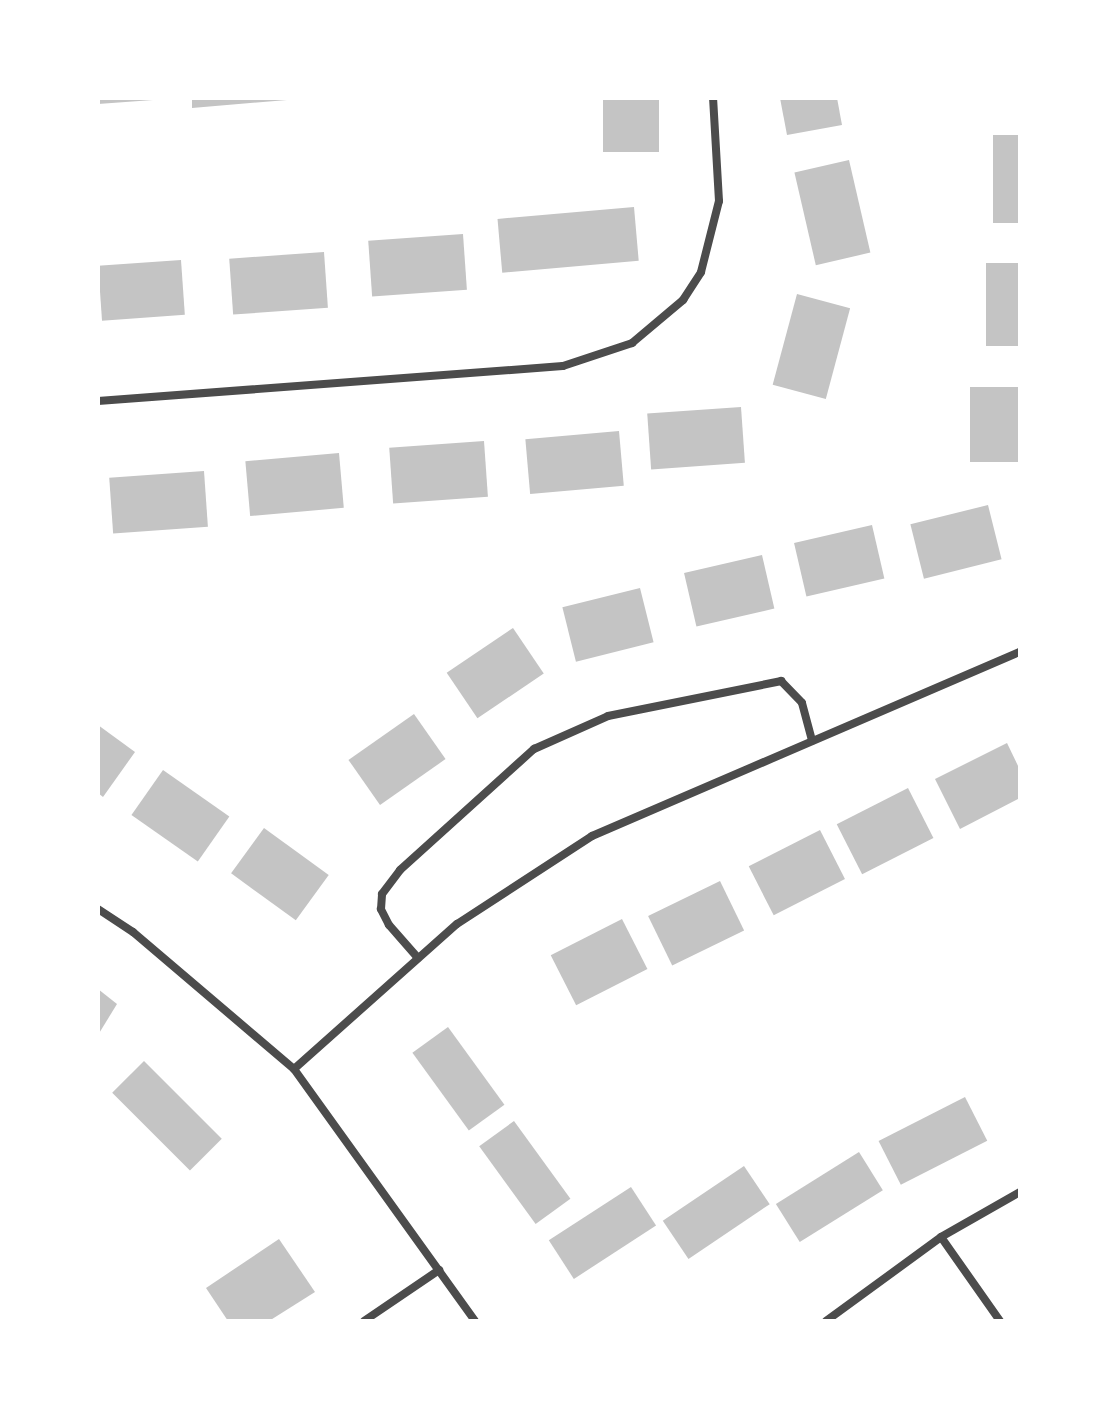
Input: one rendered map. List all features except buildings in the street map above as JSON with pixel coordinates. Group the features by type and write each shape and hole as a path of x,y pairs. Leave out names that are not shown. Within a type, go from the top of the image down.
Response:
{"street":[{"path":"98,401 563,366 632,343 683,300 701,272 719,201 713,98"},
{"path":"294,1069 457,924 592,836 1020,652"},
{"path":"418,958 389,925 381,909 382,894 400,870 534,749 608,716 781,681 802,703 812,741"},
{"path":"98,909 133,932 294,1069 475,1321"},
{"path":"826,1321 941,1237 1020,1192"},
{"path":"941,1237 1000,1321"},
{"path":"364,1321 439,1270"}]}
